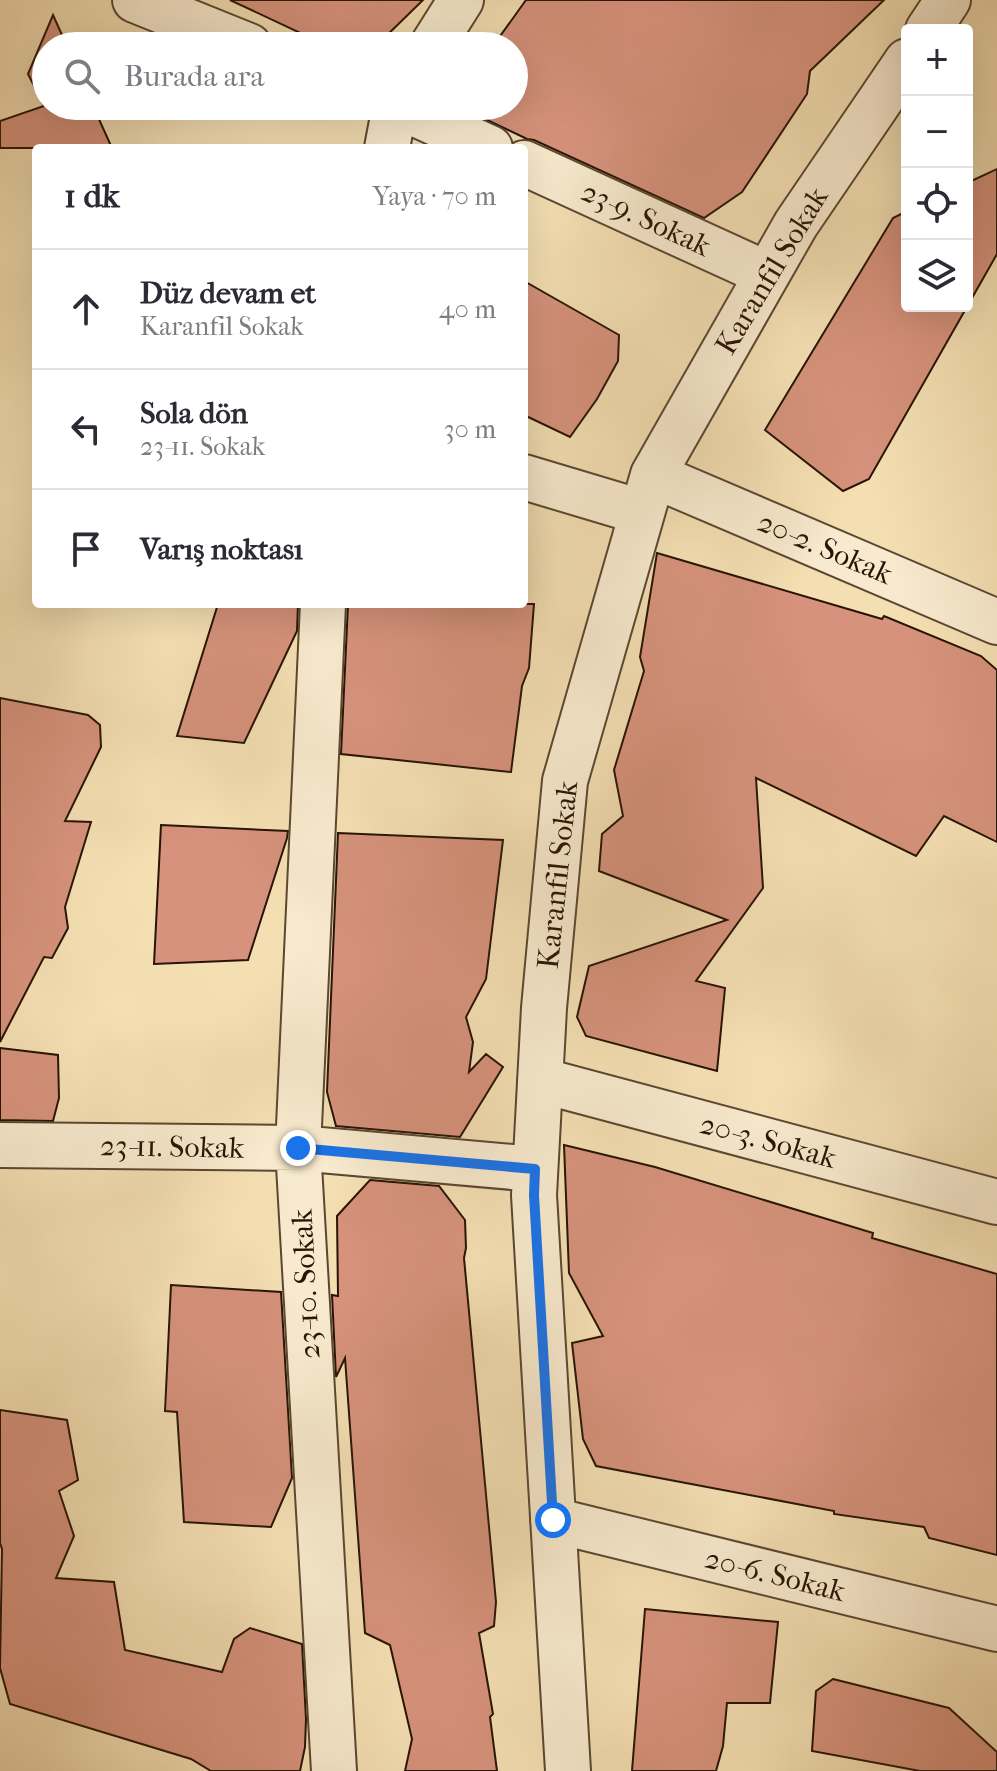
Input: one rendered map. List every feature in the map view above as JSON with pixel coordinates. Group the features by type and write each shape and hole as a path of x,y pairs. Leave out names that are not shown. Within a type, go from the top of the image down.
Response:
{"street":[{"path":"135,0 214,32"},
{"path":"441,32 461,0"},
{"path":"932,24 948,0"},
{"name":"Karanfil Sokak","path":"568,1771 534,1195 544,1008 565,781 647,494 796,224 901,70"},
{"path":"388,144 394,120"},
{"path":"428,120 481,144"},
{"name":"23-9. Sokak","path":"528,165 767,274"},
{"name":"20-2. Sokak","path":"528,478 647,494 997,622"},
{"name":"23-10. Sokak","path":"323,608 298,1148 334,1771"},
{"name":"20-3. Sokak","path":"540,1080 997,1202"},
{"name":"23-11. Sokak","path":"0,1145 298,1148 535,1169"},
{"name":"20-6. Sokak","path":"553,1520 997,1629"}],"building":[{"path":"230,0 423,0 390,32 298,32"},
{"path":"526,0 884,0 810,71 807,94 742,192 704,218 487,120 528,120 528,32 503,32"},
{"path":"53,15 61,32 46,32"},
{"path":"32,110 32,120 99,120 110,144 32,144 32,148 0,148 0,121"},
{"path":"997,169 997,254 973,296 973,240 973,180"},
{"path":"901,214 901,312 964,312 869,479 843,491 765,430 893,218"},
{"path":"528,283 619,335 618,361 597,399 570,437 528,417"},
{"path":"657,553 882,619 884,616 981,656 997,670 997,842 944,816 916,856 756,778 763,888 696,981 725,988 717,1071 586,1036 577,1017 589,966 727,920 599,871 602,834 623,816 614,770 644,671 640,657"},
{"path":"528,604 534,604 529,668 522,686 511,772 341,754 348,608 528,608"},
{"path":"217,608 298,608 297,631 244,743 177,736"},
{"path":"0,698 88,715 100,725 101,747 65,821 91,822 65,907 68,928 52,958 44,957 0,1042"},
{"path":"161,825 288,831 248,960 154,964"},
{"path":"338,833 503,840 486,979 466,1017 473,1042 469,1072 486,1054 503,1067 460,1137 336,1126 327,1092"},
{"path":"0,1048 58,1055 59,1098 53,1121 0,1120"},
{"path":"564,1145 655,1167 873,1233 872,1238 997,1274 997,1555 929,1538 924,1527 834,1514 834,1511 596,1466 583,1439 572,1343 603,1336 569,1273"},
{"path":"370,1180 439,1186 465,1220 464,1258 496,1602 494,1626 479,1633 493,1714 490,1717 497,1771 405,1771 412,1739 390,1645 365,1633 345,1358 336,1377 332,1295 338,1296 337,1216"},
{"path":"171,1285 281,1292 292,1478 271,1527 184,1522 177,1412 165,1411"},
{"path":"0,1410 67,1420 78,1480 59,1491 74,1536 56,1578 114,1582 125,1650 222,1672 234,1639 250,1628 302,1644 306,1719 300,1771 211,1771 191,1759 10,1704 0,1668"},
{"path":"645,1609 778,1622 770,1703 727,1703 723,1746 716,1771 632,1771"},
{"path":"833,1679 949,1708 997,1752 997,1771 920,1771 812,1751 816,1691"}],"route":[{"path":"298,1148 535,1169 553,1520"}]}
